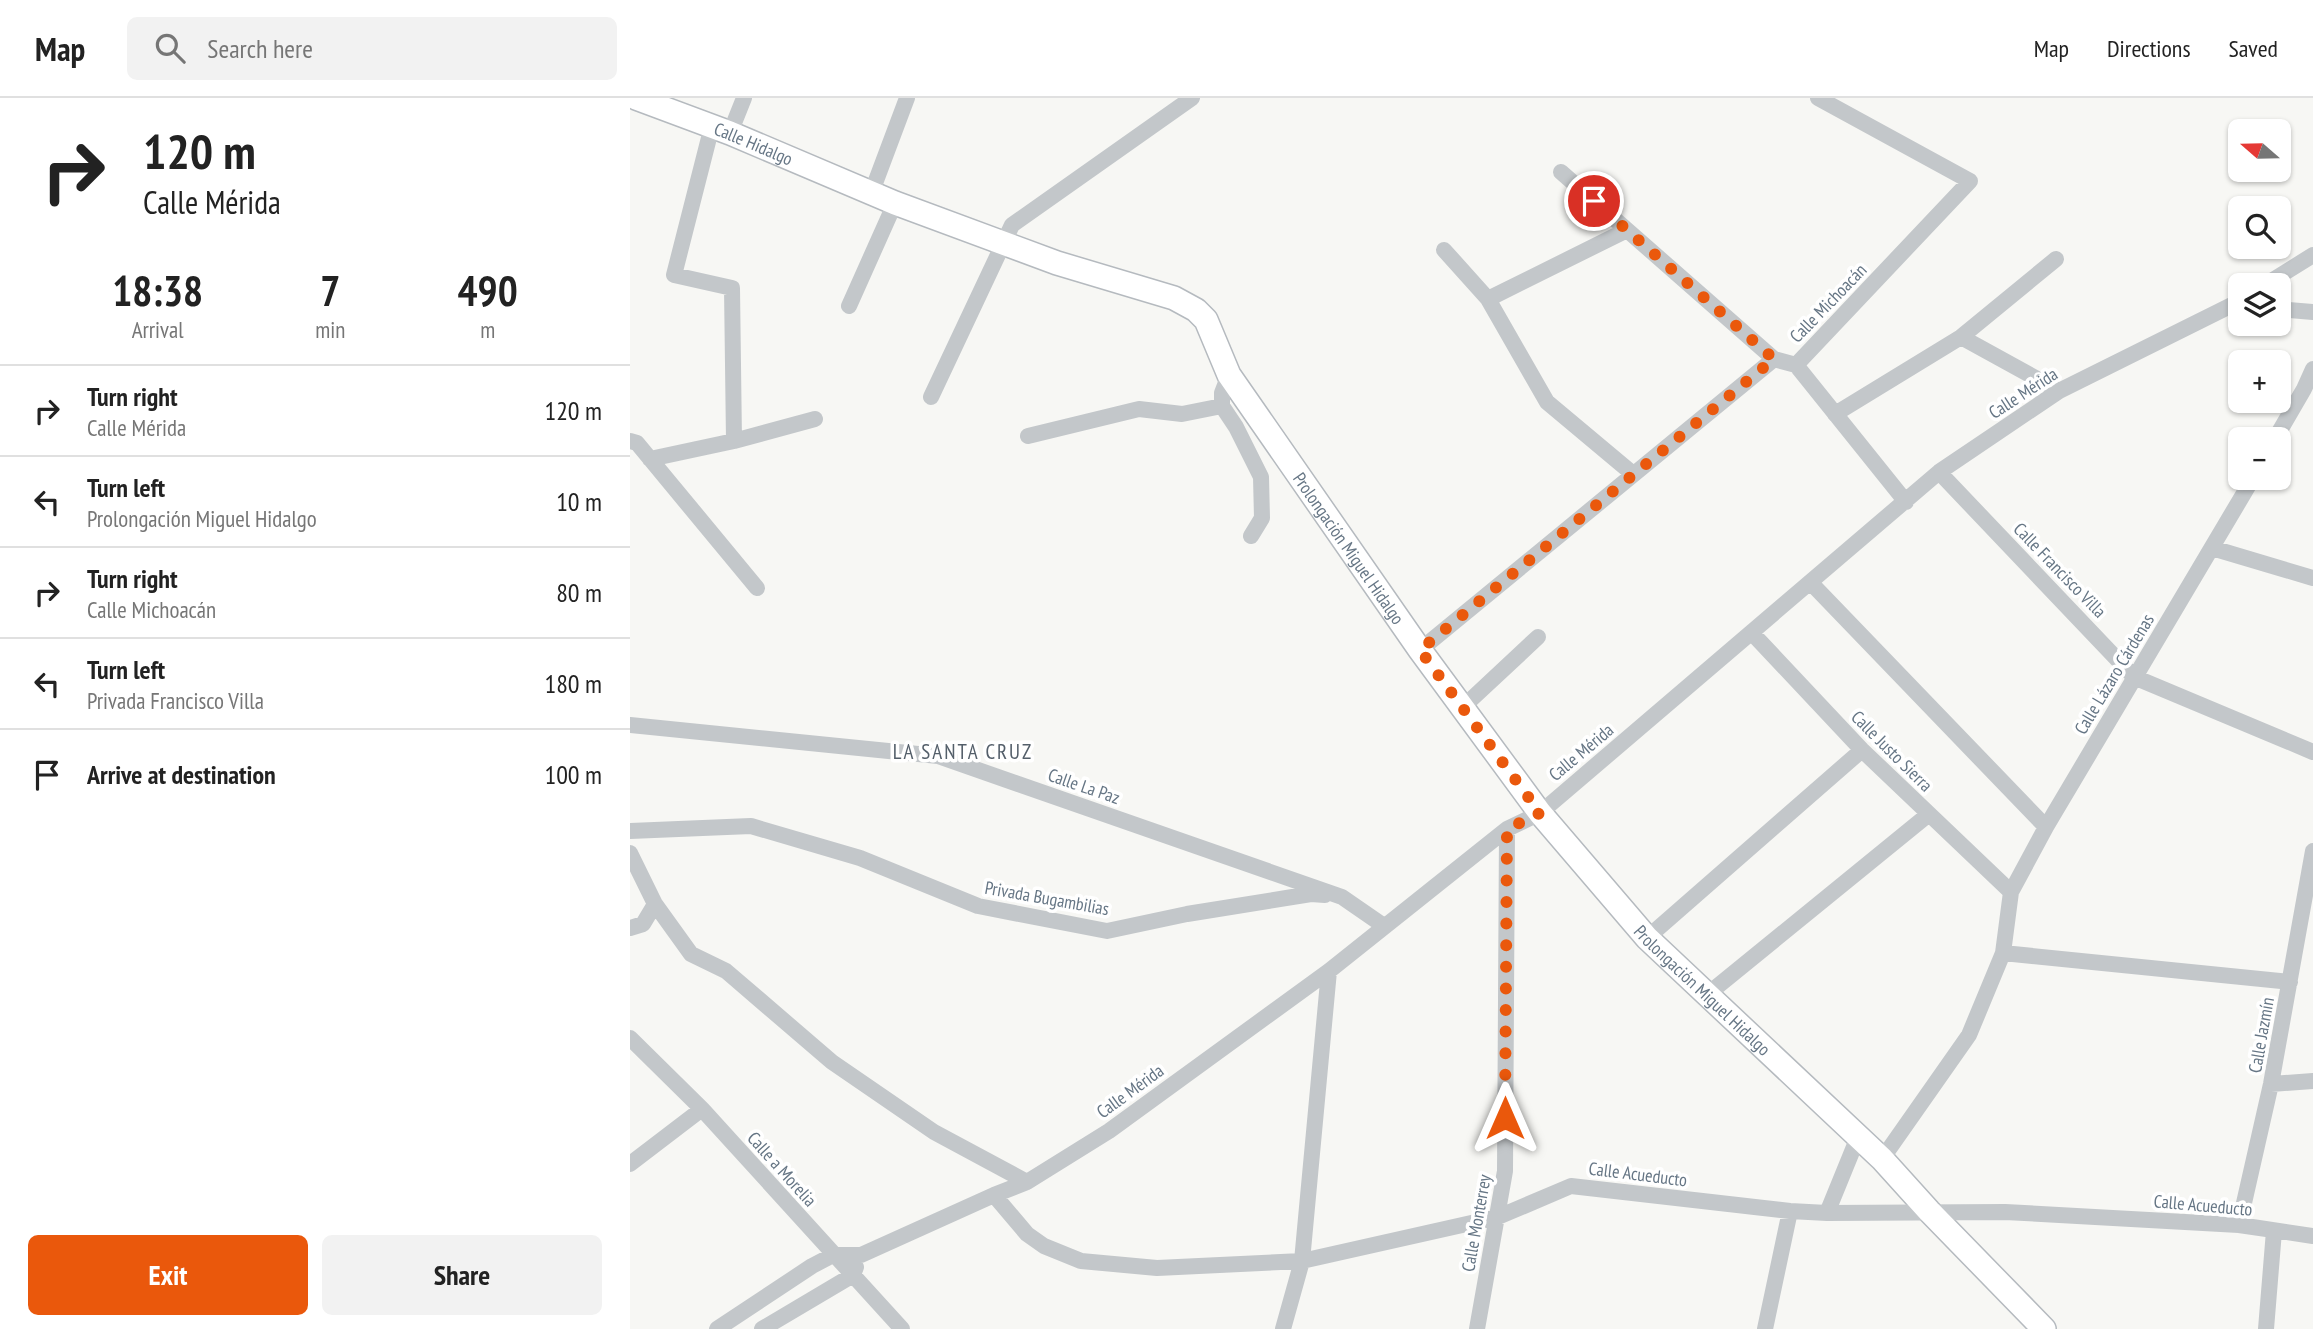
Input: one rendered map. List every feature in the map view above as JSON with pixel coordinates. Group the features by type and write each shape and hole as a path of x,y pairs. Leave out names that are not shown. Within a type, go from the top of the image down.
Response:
{"street":[{"name":"Calle Hidalgo","path":"636,98 721,129 871,194"},
{"path":"734,441 732,288 674,275 721,129 744,98"},
{"path":"871,194 907,98"},
{"name":"Calle Michoacán","path":"1774,359 1796,365 1970,181 1818,98"},
{"path":"931,397 1012,225 1182,100"},
{"path":"1420,650 1774,359 1560,172"},
{"name":"Prolongación Miguel Hidalgo","path":"871,194 1057,263 1174,298 1196,310 1206,320 1229,375 1420,650 1540,813 1647,938 1882,1159 2044,1329"},
{"path":"849,306 895,204"},
{"path":"1488,299 1627,230"},
{"path":"1444,250 1488,299 1548,402 1633,474"},
{"path":"2284,273 2313,255"},
{"path":"1835,414 1961,337 2056,259"},
{"name":"Calle Mérida","path":"723,1328 812,1266 833,1255 861,1255 1027,1182 1109,1131 1329,971 1507,829 1540,813 1939,472 2059,391 2228,309"},
{"path":"2291,310 2313,312"},
{"path":"1961,337 2059,391"},
{"path":"1796,365 1906,502"},
{"path":"2282,427 2313,369"},
{"path":"1229,375 1222,393 1222,406 1236,427 1261,478 1262,518 1251,536"},
{"path":"1028,436 1139,410 1182,414 1222,406"},
{"path":"650,459 734,441 815,419"},
{"path":"634,442 757,588"},
{"name":"Calle Francisco Villa","path":"1939,472 2134,677 2313,752"},
{"name":"Calle Lázaro Cárdenas","path":"2011,892 2046,827 2246,490"},
{"path":"2212,548 2313,578"},
{"path":"1811,583 2046,827"},
{"name":"Calle Justo Sierra","path":"1752,633 1862,750 2011,892"},
{"path":"1463,707 1538,637"},
{"name":"Calle La Paz","path":"630,725 937,756 1342,897 1384,926"},
{"path":"1647,938 1862,750"},
{"path":"1708,994 1928,814"},
{"name":"Privada Bugambilias","path":"630,831 751,826 860,858 978,906 1107,931 1187,914 1311,894 1342,897"},
{"name":"Calle Monterrey","path":"1477,1329 1505,1171 1507,829"},
{"name":"Calle Jazmín","path":"2239,1225 2308,905 2313,851"},
{"path":"630,853 655,904 691,954 726,971 832,1062 934,1132 1027,1182"},
{"path":"1882,1159 1969,1035 2003,953 2011,892"},
{"path":"630,928 643,924 655,904"},
{"path":"2003,953 2290,982"},
{"path":"1283,1329 1302,1261 1329,971"},
{"name":"Calle a Morelia","path":"630,1038 702,1109 902,1329"},
{"path":"2271,1084 2313,1081"},
{"path":"630,1164 702,1109"},
{"path":"1827,1213 1858,1138"},
{"name":"Calle Acueducto","path":"994,1195 1027,1234 1044,1246 1081,1261 1157,1268 1302,1261 1498,1217 1571,1186 1790,1211 2005,1212 2239,1225 2313,1236"},
{"path":"1765,1329 1790,1211"},
{"path":"2266,1329 2274,1231"},
{"path":"762,1329 852,1275 861,1255"}],"district":[{"name":"LA SANTA CRUZ","path":"963,751"}],"route":[{"path":"1505,1118 1507,829 1540,813 1420,650 1774,359 1594,201"}]}
